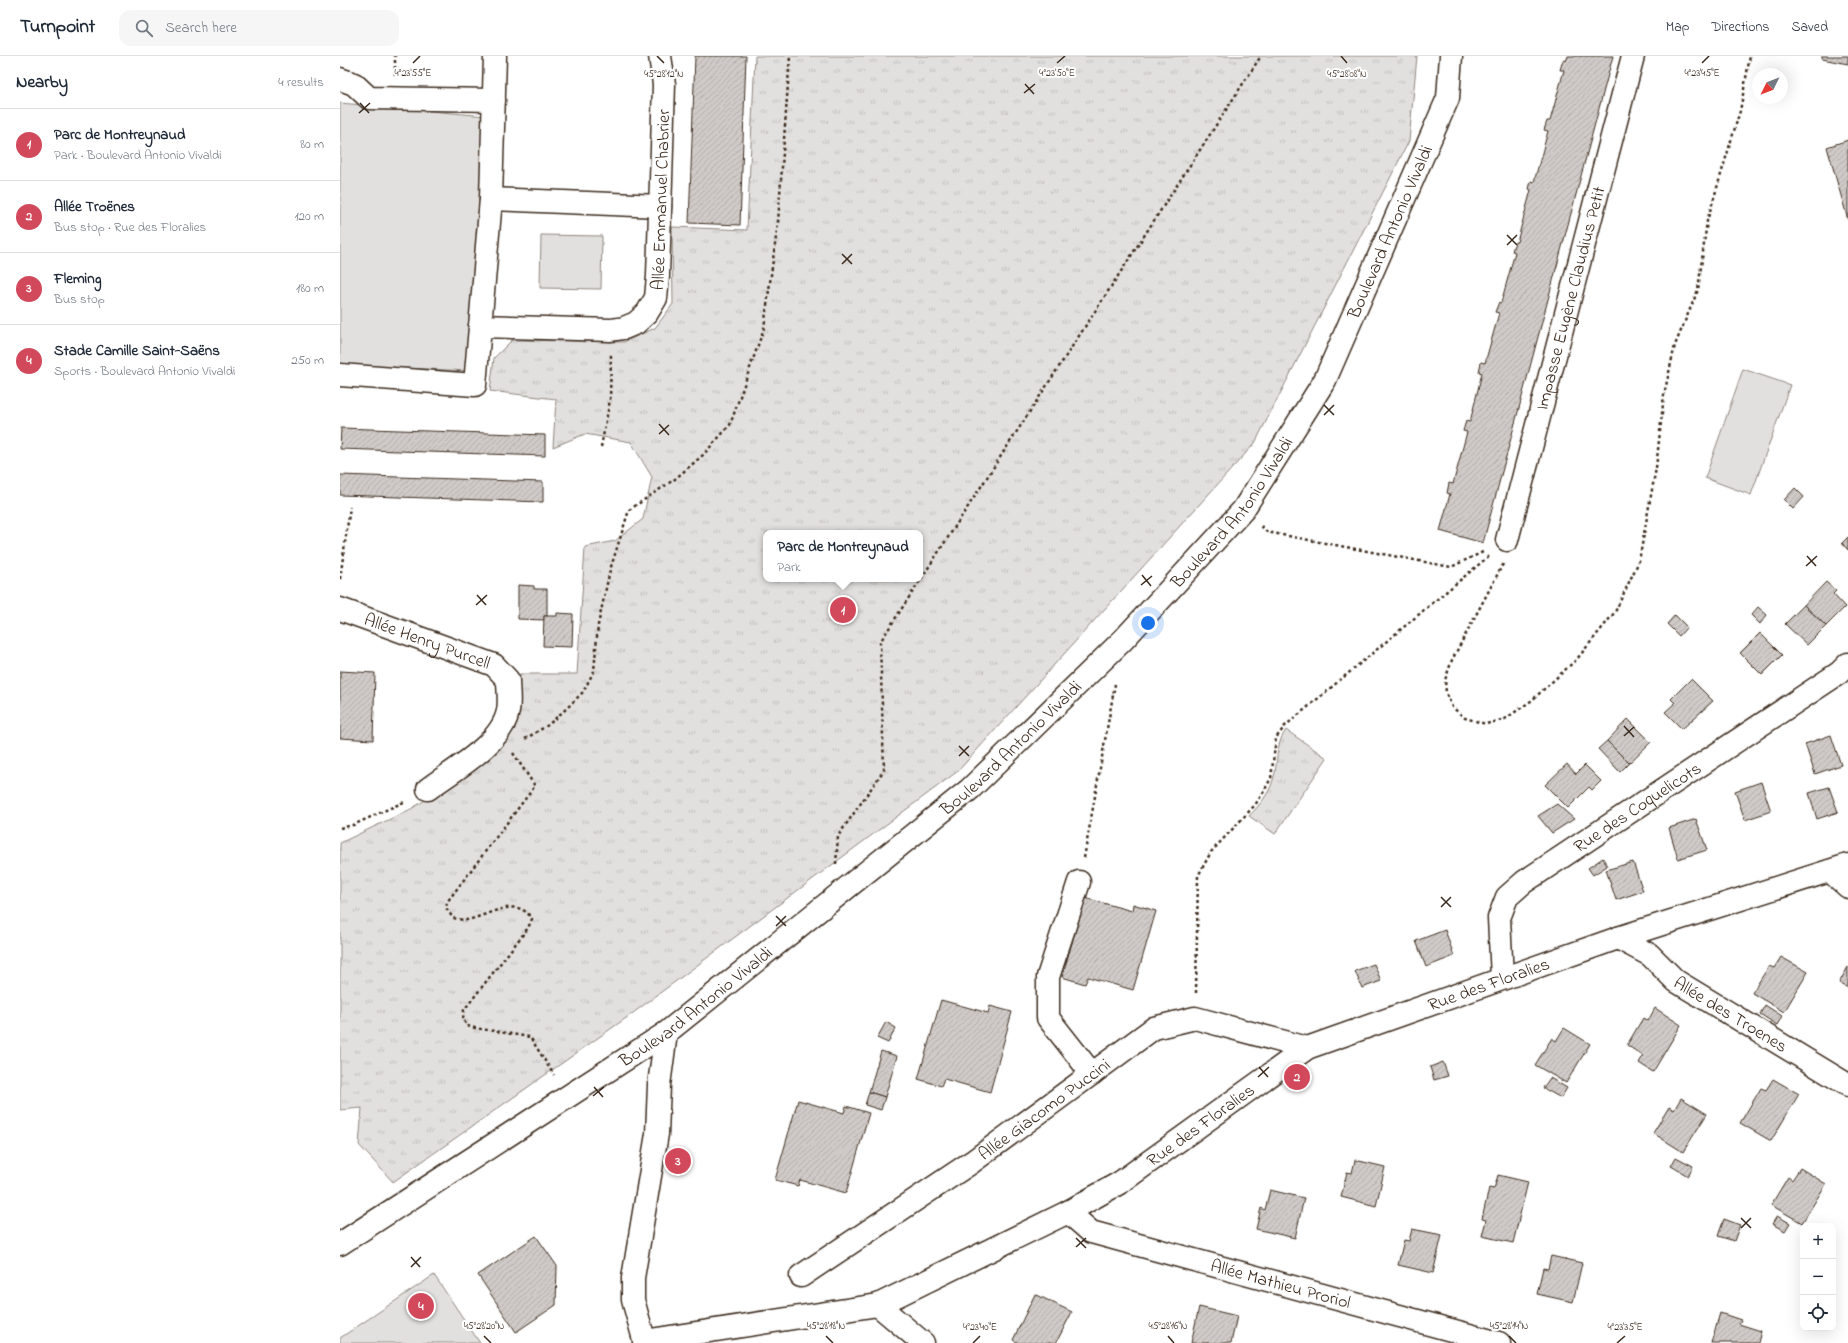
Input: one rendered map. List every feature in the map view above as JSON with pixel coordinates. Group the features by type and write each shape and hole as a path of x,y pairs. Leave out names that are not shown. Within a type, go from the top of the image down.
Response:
{"street":[{"path":"340,375 475,386 491,199 496,56"},
{"name":"Allée Emmanuel Chabrier","path":"480,326 611,330 636,323 647,313 656,298 664,84 660,56"},
{"name":"Boulevard Antonio Vivaldi","path":"340,1244 666,1032 970,789 1123,640 1243,510 1325,380 1448,98 1451,56"},
{"name":"Impasse Eugène Claudius Petit","path":"1508,540 1633,56"},
{"path":"340,79 354,84 369,98 394,97 494,100"},
{"path":"491,199 660,206"},
{"name":"Allée Henry Purcell","path":"340,609 494,665 508,680 508,711 498,735 465,762 428,789"},
{"name":"Rue des Coquelicots","path":"1502,978 1499,918 1507,897 1524,882 1845,669"},
{"path":"1839,868 1848,887"},
{"name":"Rue des Floralies","path":"645,1342 878,1305 1068,1212 1121,1182 1308,1048 1618,938 1839,868"},
{"path":"1079,882 1048,977 1048,1018 1092,1074"},
{"name":"Allée des Troenes","path":"1618,938 1650,955 1676,981 1848,1085"},
{"name":"Allée Giacomo Puccini","path":"801,1276 972,1162 1154,1028 1195,1018 1308,1048"},
{"path":"645,1342 633,1300 633,1278 657,1134 659,1085 666,1032"},
{"name":"Allée Mathieu Proriol","path":"1068,1212 1092,1232 1499,1343"},
{"path":"878,1305 923,1343"}],"path":[{"path":"522,740 548,725 567,708 583,692 594,671 598,625 610,570 628,510 675,479 703,455 730,425 764,328 778,222 790,56"},
{"path":"923,576 1261,56"},
{"path":"1508,540 1508,554 1452,660 1445,680 1446,693 1452,707 1465,718 1486,724 1504,719 1531,701 1577,659 1615,612 1639,561 1656,468 1664,395 1675,345 1698,290 1707,221 1740,111 1750,56"},
{"path":"601,447 610,400 611,330"},
{"path":"340,579 350,507"},
{"path":"1243,510 1267,532 1452,567 1508,540"},
{"path":"1195,1018 1198,876 1211,852 1255,805 1263,793 1271,778 1276,738 1285,726 1508,540"},
{"path":"832,899 838,836 884,770 880,642 919,582"},
{"path":"1079,882 1116,679"},
{"path":"508,747 535,786 447,902 446,908 453,918 465,920 512,907 520,908 528,912 532,919 528,928 464,1010 464,1019 467,1026 530,1037 546,1064"},
{"path":"340,828 353,825 408,801 428,789"}],"green space":[{"path":"755,56 1417,56 1409,141 1255,443 958,771 629,1016 393,1182 359,1145 362,1108 340,1110 340,843 411,809 476,768 515,729 520,674 577,674 585,547 615,541 643,519 652,477 631,442 585,434 553,447 556,399 490,391 494,358 512,340 624,342 655,328 673,304 672,227 747,230"},
{"path":"340,103 486,116 471,371 340,365"},
{"path":"541,235 602,236 601,289 540,288"},
{"path":"1743,369 1790,385 1751,495 1705,478"},
{"path":"1286,730 1327,758 1275,834 1249,816 1263,800 1269,790 1275,773 1278,749 1282,736"},
{"path":"434,1275 480,1343 340,1343 340,1338"}],"building":[{"path":"695,56 746,56 740,225 689,223"},
{"path":"1568,56 1613,56 1483,543 1440,531 1450,494 1447,493 1449,483 1453,484 1467,432 1463,431 1466,421 1470,422 1482,373 1479,372 1481,362 1485,363 1499,313 1495,312 1499,302 1501,303 1515,252 1512,251 1515,242 1517,242 1531,190 1529,189 1531,181 1534,182 1548,131 1544,130 1547,121 1550,121 1564,70 1560,70 1563,60 1566,61"},
{"path":"1822,56 1848,56 1848,64 1822,59"},
{"path":"1848,140 1848,220 1827,147"},
{"path":"341,428 545,435 545,456 340,449"},
{"path":"340,475 543,482 543,502 340,495"},
{"path":"1795,488 1804,497 1793,509 1784,500"},
{"path":"1848,537 1848,550 1842,543"},
{"path":"1826,582 1836,591 1833,594 1845,607 1826,626 1804,605"},
{"path":"518,585 534,586 534,589 547,589 547,616 544,616 544,620 518,619"},
{"path":"1804,605 1826,626 1807,645 1785,624"},
{"path":"1758,607 1767,615 1760,624 1751,615"},
{"path":"557,613 573,614 572,647 543,646 544,616 557,616"},
{"path":"1675,615 1687,627 1679,636 1667,624"},
{"path":"1760,633 1782,655 1762,675 1740,653"},
{"path":"340,671 375,673 373,740 340,738"},
{"path":"1691,679 1713,701 1682,729 1665,712 1675,703 1671,699"},
{"path":"1628,719 1651,742 1629,763 1607,741"},
{"path":"1831,735 1841,765 1815,774 1805,744"},
{"path":"1607,741 1629,763 1620,772 1598,749"},
{"path":"1567,764 1576,774 1585,765 1601,781 1592,790 1589,787 1568,808 1545,785"},
{"path":"1761,782 1771,811 1745,820 1735,791"},
{"path":"1829,787 1838,812 1817,819 1809,793"},
{"path":"1557,804 1574,819 1552,833 1538,816"},
{"path":"1696,819 1707,850 1678,859 1669,828"},
{"path":"1603,858 1607,866 1593,875 1588,868"},
{"path":"1633,862 1643,891 1616,900 1606,870"},
{"path":"1085,898 1132,911 1133,904 1156,911 1133,990 1088,977 1085,984 1062,977"},
{"path":"1445,930 1454,956 1426,967 1416,941"},
{"path":"1781,957 1808,972 1784,1012 1752,993 1769,966 1774,968"},
{"path":"1374,964 1381,981 1362,988 1355,971"},
{"path":"1848,967 1848,988 1839,983"},
{"path":"941,1000 988,1013 990,1006 1012,1012 990,1092 944,1079 941,1086 918,1079"},
{"path":"1765,1005 1782,1016 1777,1025 1760,1014"},
{"path":"1655,1008 1681,1025 1653,1072 1639,1063 1643,1056 1627,1045 1643,1018 1648,1021"},
{"path":"886,1022 896,1028 888,1043 877,1038"},
{"path":"1564,1028 1590,1044 1566,1083 1535,1065 1552,1038 1556,1041"},
{"path":"881,1051 897,1056 885,1097 869,1092"},
{"path":"1443,1062 1448,1076 1434,1080 1430,1067"},
{"path":"1550,1078 1567,1088 1561,1098 1543,1088"},
{"path":"1773,1079 1799,1094 1771,1141 1740,1123 1761,1088 1766,1090"},
{"path":"869,1092 885,1097 881,1110 865,1105"},
{"path":"1681,1098 1707,1114 1683,1152 1653,1133 1669,1107 1674,1110"},
{"path":"798,1100 844,1113 846,1106 869,1113 846,1193 800,1180 798,1186 775,1180"},
{"path":"1676,1157 1693,1166 1688,1176 1671,1166"},
{"path":"1355,1160 1385,1167 1376,1206 1341,1197 1347,1172 1352,1173"},
{"path":"1800,1168 1826,1184 1802,1223 1771,1205 1788,1177 1792,1180"},
{"path":"1498,1175 1528,1182 1513,1243 1482,1236 1486,1220 1482,1219 1489,1188 1494,1189"},
{"path":"1270,1190 1304,1198 1295,1238 1256,1229 1261,1208 1265,1210"},
{"path":"1777,1216 1790,1223 1785,1231 1772,1224"},
{"path":"1724,1219 1740,1225 1734,1241 1718,1236"},
{"path":"1412,1229 1442,1235 1433,1273 1398,1265 1404,1240 1409,1241"},
{"path":"536,1236 557,1266 556,1305 516,1332 478,1275"},
{"path":"1551,1256 1582,1263 1573,1302 1537,1294 1543,1268 1548,1269"},
{"path":"1035,1294 1072,1312 1056,1343 1018,1343 1013,1340"},
{"path":"1199,1307 1237,1316 1231,1343 1191,1343"},
{"path":"1720,1313 1741,1320 1739,1324 1761,1331 1758,1343 1711,1343"}],"place":[{"name":"Parc de Montreynaud","path":"843,610"},
{"name":"Allée Troënes","path":"1297,1077"},
{"name":"Fleming","path":"678,1161"},
{"name":"Stade Camille Saint-Saëns","path":"421,1306"}]}
